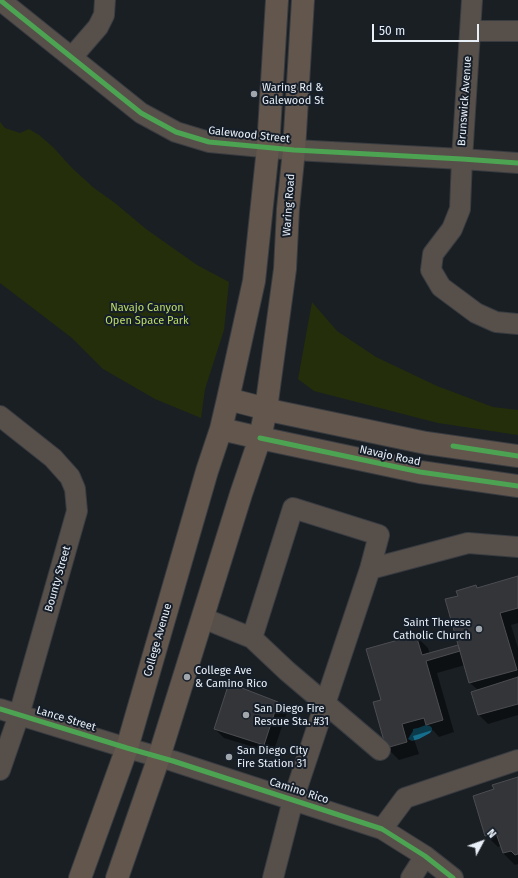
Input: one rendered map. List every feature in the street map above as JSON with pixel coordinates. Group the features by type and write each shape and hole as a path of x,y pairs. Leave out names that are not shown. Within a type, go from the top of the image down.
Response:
{"main road":[{"path":"228,400 254,281 268,148 277,0"},
{"name":"Waring Road","path":"266,409 285,269 288,209 294,150 304,0"},
{"name":"Navajo Road","path":"228,400 426,443 518,456"},
{"name":"College Avenue","path":"80,878 126,748 207,470 221,429 228,400"},
{"path":"117,878 159,757 241,494 260,438 266,409"},
{"name":"Navajo Road","path":"221,429 420,472 518,486"}],"street":[{"name":"Galewood Street","path":"0,0 141,113 176,132 209,142 268,148 518,163"},
{"path":"72,57 98,26 104,16 105,0"},
{"name":"Brunswick Avenue","path":"472,0 460,209 452,229 433,254 431,270 442,287 476,313 496,322 518,324"},
{"path":"470,31 518,31"},
{"name":"Bounty Street","path":"0,416 53,458 70,477 75,489 77,511 19,715 0,770"},
{"path":"252,638 293,508 379,535 370,569 293,800 272,878"},
{"path":"370,569 468,543 518,547"},
{"path":"202,618 252,638 287,671 380,750"},
{"name":"Lance Street","path":"0,709 126,748"},
{"name":"Camino Rico","path":"126,748 159,757 382,829 425,856 453,878"},
{"path":"382,829 405,798 518,760"},
{"path":"411,878 425,856"}],"green space":[{"name":"Navajo Canyon Open Space Park","path":"0,122 5,128 20,133 29,129 39,135 94,188 115,203 146,229 197,265 229,282 224,330 205,389 201,418 155,399 103,369 72,338 0,283"},
{"path":"312,302 337,331 376,357 437,386 493,407 518,410 518,435 438,423 314,391 298,379"}],"water":[{"path":"426,725 432,728 430,733 412,741 408,739 413,729"}],"building":[{"name":"Saint Therese Catholic Church","path":"518,576 518,608 500,613 517,670 469,683 445,599 458,596 456,591 476,585 477,588"},
{"path":"416,635 422,655 458,645 460,651 426,661 443,720 426,725 424,718 402,724 407,742 386,748 373,702 381,700 366,649"},
{"path":"518,677 518,704 478,715 471,692"},
{"name":"San Diego Fire Rescue Sta. #31","path":"229,683 278,702 264,745 214,729"},
{"path":"518,777 518,854 515,855 511,851 503,853 496,833 485,836 473,796 494,789 492,785"}],"cycle path":[{"path":"0,0 141,113 176,132 209,142 294,150 518,163"},
{"path":"260,438 420,472 518,486"},
{"path":"453,446 518,456"},
{"path":"0,709 173,761 382,829 425,856 453,878"}],"place":[{"name":"Waring Rd & Galewood St","path":"254,94"},
{"name":"Saint Therese Catholic Church","path":"479,629"},
{"name":"College Ave & Camino Rico","path":"187,677"},
{"name":"San Diego Fire Rescue Sta. #31","path":"246,715"},
{"name":"San Diego City Fire Station 31","path":"229,757"}]}
